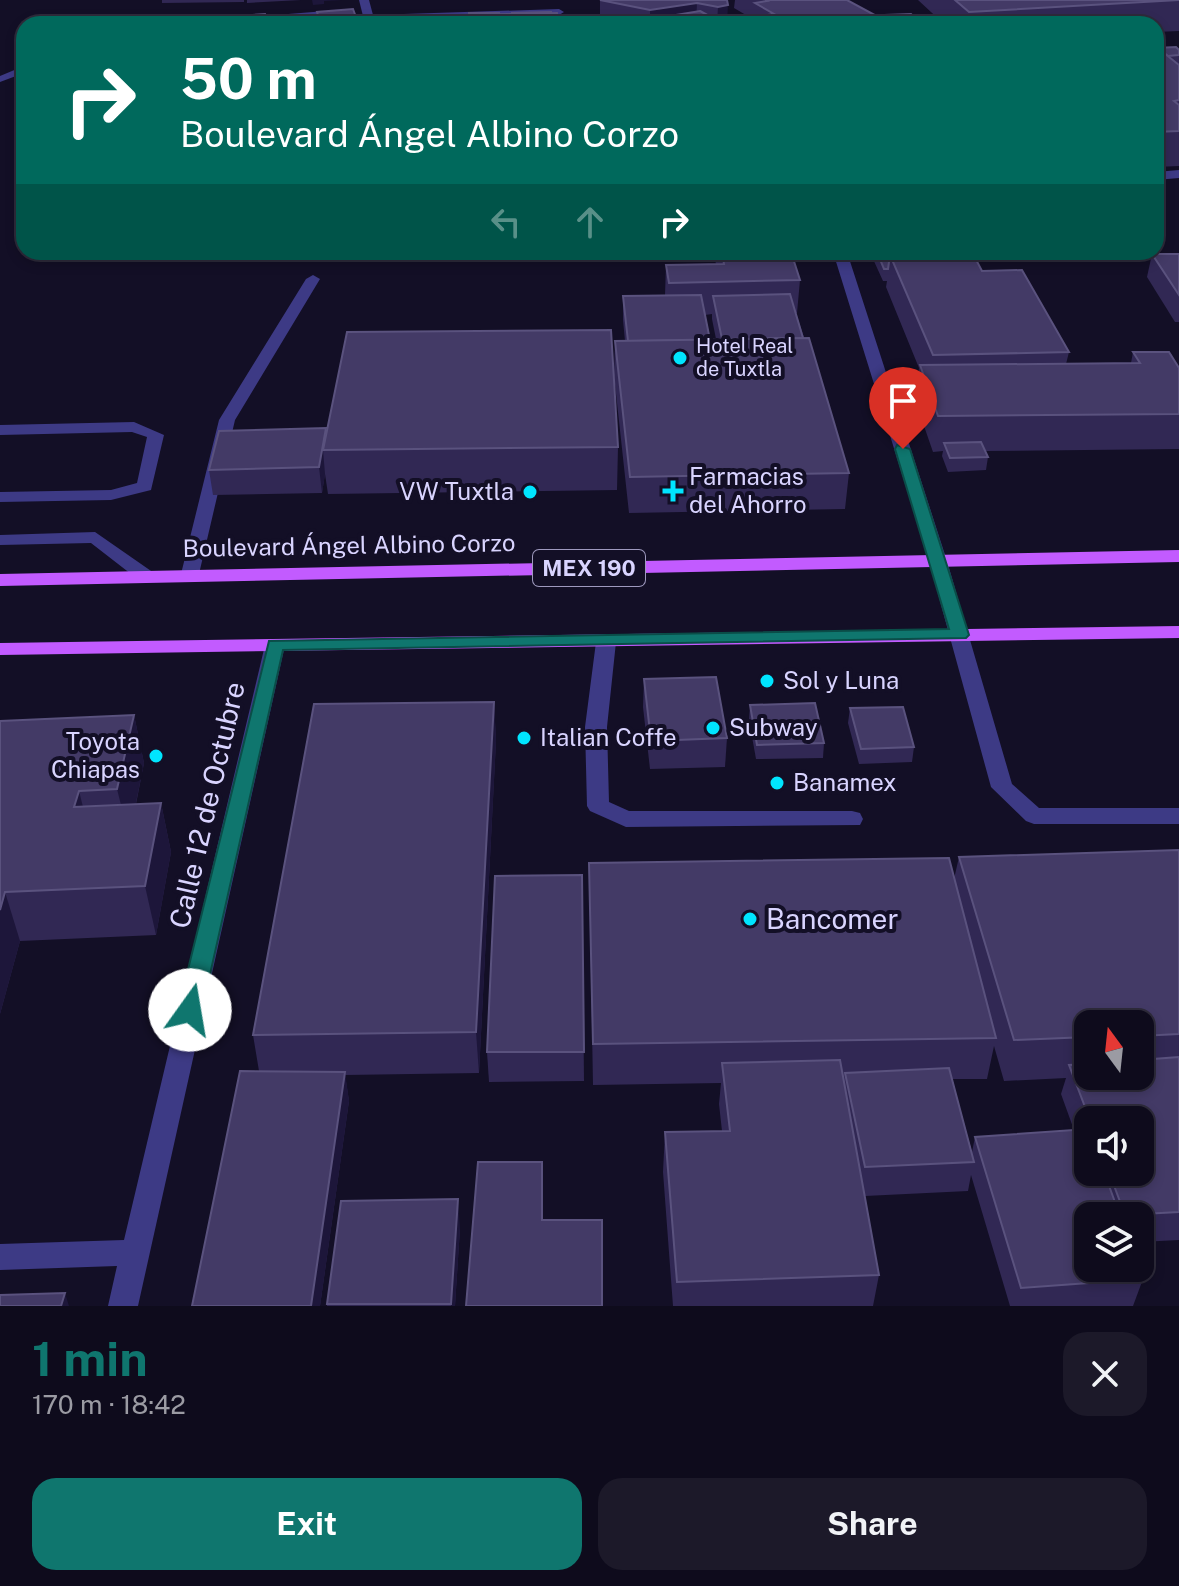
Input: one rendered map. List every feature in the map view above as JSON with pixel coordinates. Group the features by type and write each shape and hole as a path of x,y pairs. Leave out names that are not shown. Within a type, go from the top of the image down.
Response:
{"main road":[{"name":"Boulevard Ángel Albino Corzo","path":"0,580 1179,556"},
{"path":"0,649 1179,632"}],"street":[{"path":"347,16 367,10"},
{"path":"295,16 367,10 388,16 559,12"},
{"path":"843,260 938,561 1002,787 1034,816 1179,816"},
{"path":"190,574 227,420 313,279"},
{"path":"0,430 134,427 156,435 145,486 111,495 0,497"},
{"path":"0,540 95,537 147,577"},
{"path":"606,642 596,727 598,806 626,819 852,819"},
{"name":"Calle 12 de Octubre","path":"123,1306 275,645"},
{"path":"0,1257 133,1253"}],"building":[{"path":"600,0 727,0 728,5 718,7 697,3 650,10"},
{"path":"847,0 877,16 761,16 774,14 755,3"},
{"path":"955,0 1179,0 969,12"},
{"path":"353,9 356,16 318,16 317,12"},
{"path":"700,11 709,16 670,16"},
{"path":"499,13 499,14 469,15"},
{"path":"557,13 558,16 461,16"},
{"path":"1176,47 1179,55 1168,56 1164,48"},
{"path":"1164,53 1179,65 1179,100 1174,101 1179,105 1179,131 1164,132"},
{"path":"1164,254 1179,254 1179,295 1156,260 1164,260"},
{"path":"723,260 794,260 800,280 669,283 666,265 724,264"},
{"path":"880,260 889,260 888,269 884,269"},
{"path":"892,260 976,260 982,271 1022,270 1069,352 933,355"},
{"path":"790,294 803,338 722,339 713,296"},
{"path":"701,295 710,340 628,341 623,296"},
{"path":"611,330 618,447 323,450 347,332"},
{"path":"809,338 849,473 630,477 615,341"},
{"path":"1133,352 1169,352 1179,368 1179,414 938,416 920,365 1140,363"},
{"path":"326,428 319,467 209,470 219,431"},
{"path":"981,442 988,457 950,458 944,443"},
{"path":"716,677 727,738 651,741 644,679"},
{"path":"494,702 476,1032 253,1035 314,704"},
{"path":"815,703 824,743 757,745 750,705"},
{"path":"903,707 914,747 861,749 850,708"},
{"path":"134,715 117,789 79,791 74,807 161,803 145,886 5,892 0,910 0,721"},
{"path":"1179,850 1179,1034 1154,1035 1154,1010 1074,1010 1074,1038 1014,1040 959,857"},
{"path":"949,858 996,1038 593,1044 589,863"},
{"path":"582,875 584,1052 487,1052 495,876"},
{"path":"1179,1057 1179,1212 1154,1213 1154,1202 1120,1202 1114,1186 1154,1186 1154,1106 1085,1106 1079,1090 1154,1090 1154,1059"},
{"path":"840,1060 879,1275 677,1282 665,1132 730,1131 722,1063"},
{"path":"949,1068 974,1162 865,1167 845,1073"},
{"path":"240,1071 345,1072 311,1306 192,1306"},
{"path":"1074,1130 1074,1186 1109,1186 1115,1202 1074,1202 1074,1282 1102,1282 1021,1288 975,1137"},
{"path":"478,1162 542,1162 542,1220 602,1220 602,1306 466,1306"},
{"path":"458,1199 451,1304 327,1304 341,1201"},
{"path":"65,1293 61,1306 0,1306 0,1295"}],"place":[{"name":"Hotel Real de Tuxtla","path":"680,358"},
{"name":"Farmacias del Ahorro","path":"673,491"},
{"name":"VW Tuxtla","path":"530,492"},
{"name":"Sol y Luna","path":"767,681"},
{"name":"Subway","path":"713,728"},
{"name":"Italian Coffe","path":"524,738"},
{"name":"Toyota Chiapas","path":"156,756"},
{"name":"Banamex","path":"777,783"},
{"name":"Bancomer","path":"750,919"}],"route":[{"path":"190,1010 275,645 960,635 903,449"}]}
